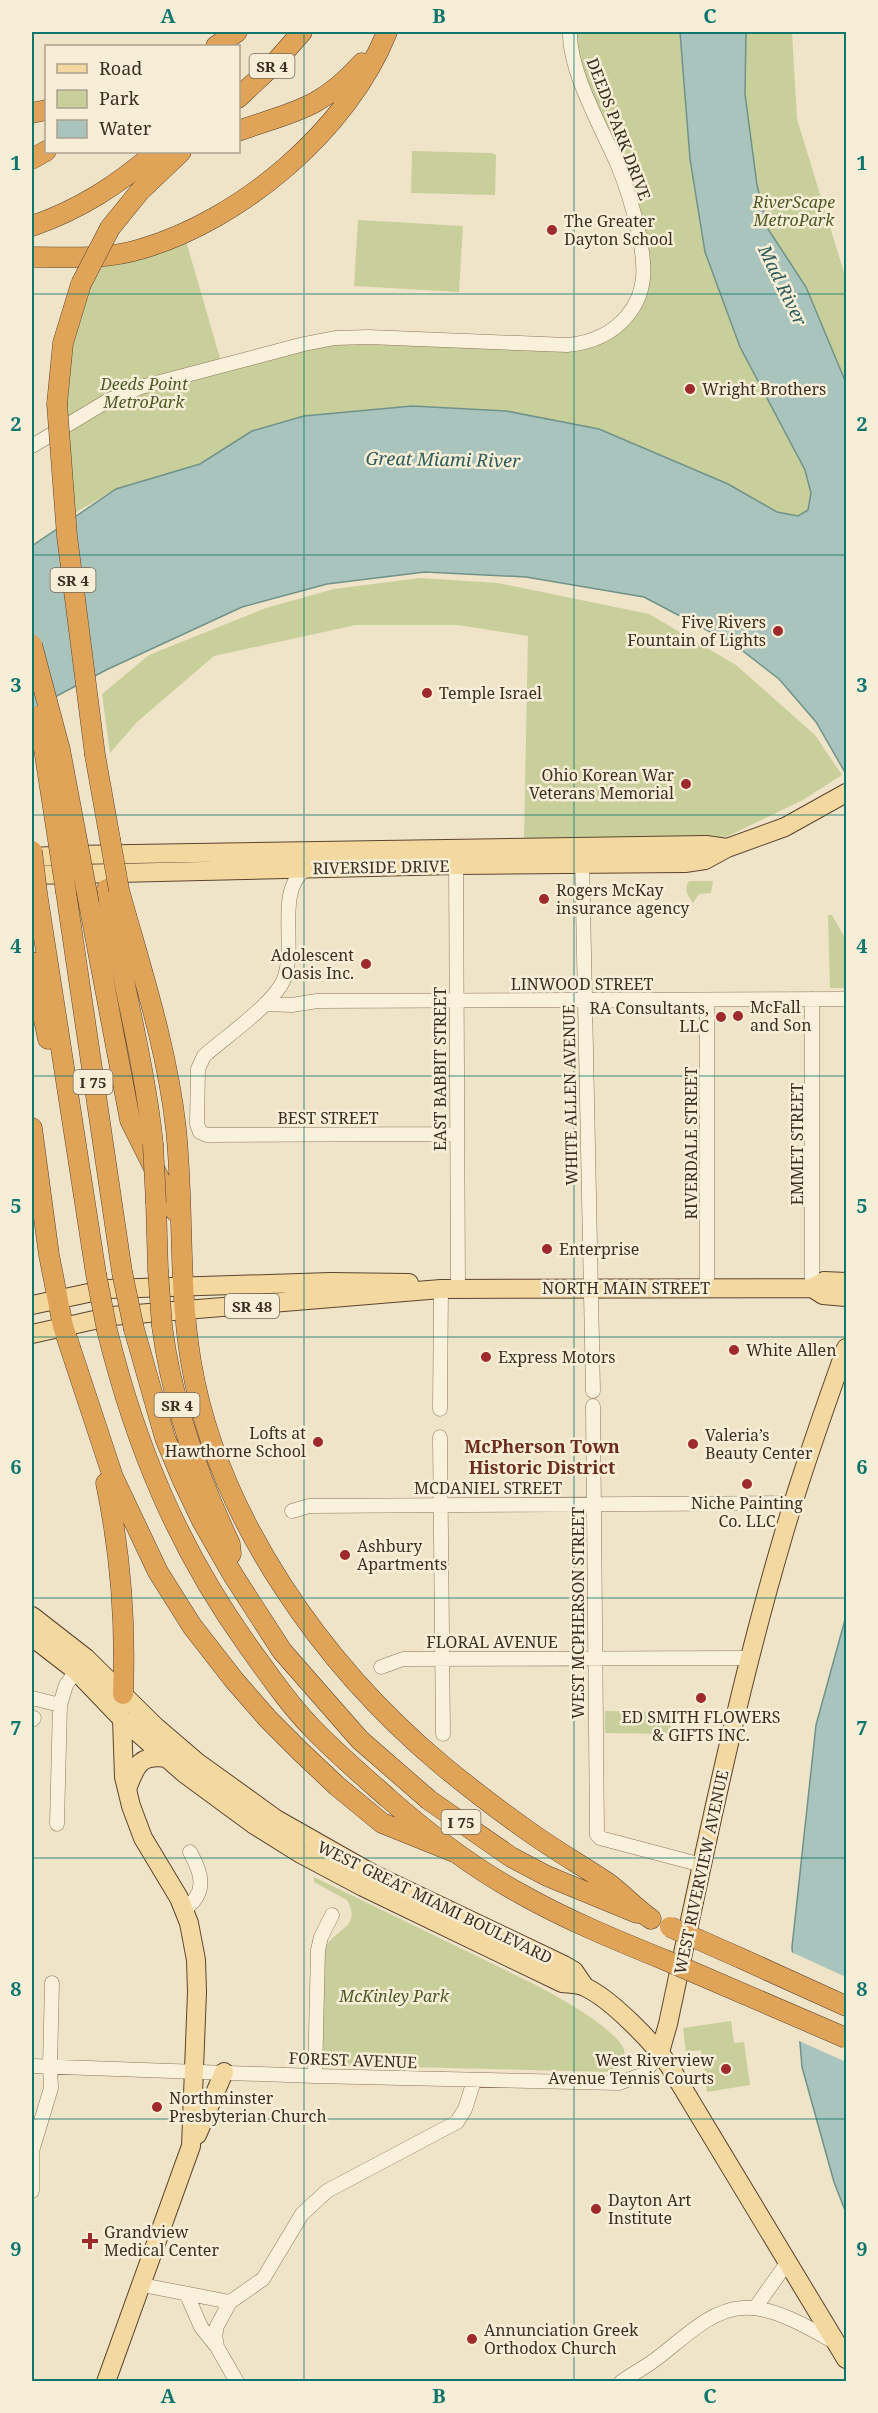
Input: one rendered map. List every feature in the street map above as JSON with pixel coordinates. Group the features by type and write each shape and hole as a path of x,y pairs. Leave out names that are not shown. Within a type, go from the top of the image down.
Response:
{"highway":[{"path":"218,45 237,32"},
{"name":"SR 4","path":"232,45 245,32"},
{"path":"240,79 293,32"},
{"name":"SR 4","path":"240,96 272,66 302,32"},
{"path":"240,130 300,111 325,98 354,72 386,32"},
{"path":"32,257 110,256 140,250 184,234 231,207 281,171 332,120 374,62 386,32"},
{"path":"32,226 65,214 104,192 155,153"},
{"name":"SR 4","path":"180,153 134,198 110,228 81,284 63,343 57,404 67,536 105,839 146,1085 153,1144 162,1326 182,1423 201,1481 230,1544 233,1575"},
{"path":"159,173 195,153"},
{"path":"32,645 60,750 130,1120 174,1206 180,1226"},
{"name":"I 75","path":"32,666 123,1272 134,1329 155,1405 173,1458 202,1521 233,1575 282,1651 333,1710 360,1740 429,1800 529,1867 846,2006"},
{"name":"I 75","path":"32,851 34,884 96,1274 107,1330 126,1401 142,1448 171,1518 218,1603 269,1677 312,1728 375,1787 454,1852 522,1895 594,1930 846,2038"},
{"path":"113,889 165,1063 176,1130 183,1288 191,1361 213,1451 249,1529 285,1588 345,1670 441,1765 532,1834 613,1886 651,1919"},
{"path":"32,962 53,1064 68,1098"},
{"path":"32,1128 63,1326 103,1448 126,1508 158,1572 192,1626 248,1696 337,1786 382,1823 454,1852"},
{"path":"103,1448 102,1462 116,1536 123,1600 123,1694"}],"main road":[{"name":"RIVERSIDE DRIVE","path":"32,858 83,854 582,857 685,863 705,860 727,848 769,834 846,793"},
{"name":"RIVERSIDE DRIVE","path":"34,884 306,869 456,857"},
{"name":"NORTH MAIN STREET","path":"32,1334 112,1316 449,1289 812,1288 824,1281 846,1281"},
{"name":"NORTH MAIN STREET","path":"32,1305 107,1289 405,1282 449,1289"},
{"name":"NORTH MAIN STREET","path":"812,1288 823,1295 846,1297"},
{"name":"WEST RIVERVIEW AVENUE","path":"660,2052 668,2024 718,1786 749,1658 793,1503 846,1348"},
{"name":"WEST GREAT MIAMI BOULEVARD","path":"32,1616 81,1664 122,1719 233,1810 301,1854 363,1887 562,1983 585,1987"},
{"name":"WEST GREAT MIAMI BOULEVARD","path":"32,1637 81,1664 123,1694 155,1726 197,1762 276,1820 373,1874 574,1971 585,1987 621,2014 660,2052"},
{"path":"122,1719 123,1764 127,1789 143,1838 184,1910 192,1934 196,1960 195,2071 192,2139 188,2156"},
{"path":"127,1789 133,1772 141,1761 150,1757 167,1758"},
{"path":"660,2052 842,2351"},
{"path":"106,2382 188,2156 224,2072"}],"street":[{"name":"DEEDS PARK DRIVE","path":"32,446 109,400 141,387 304,344 335,338 368,337 567,345 580,344 614,330 635,304 643,288 644,265 633,210 619,169 575,65 570,32"},
{"name":"EAST BABBIT STREET","path":"440,1409 457,1134 456,857"},
{"name":"WHITE ALLEN AVENUE","path":"582,857 590,1288"},
{"path":"265,1004 282,982 290,957 291,887 298,875 306,869"},
{"name":"LINWOOD STREET","path":"282,982 297,997 317,1001"},
{"name":"EMMET STREET","path":"812,999 812,1288"},
{"name":"LINWOOD STREET","path":"265,1004 292,1005 317,1001 846,999"},
{"name":"RIVERDALE STREET","path":"707,1000 707,1287"},
{"name":"BEST STREET","path":"265,1004 204,1056 200,1062 197,1124 200,1132 207,1135 457,1134"},
{"name":"WEST MCPHERSON STREET","path":"590,1288 596,1830 600,1838 702,1865"},
{"path":"440,1437 443,1734"},
{"name":"MCDANIEL STREET","path":"292,1511 309,1506 793,1503"},
{"name":"FLORAL AVENUE","path":"381,1667 403,1659 442,1658 749,1658"},
{"path":"57,1824 60,1705 63,1692 81,1664"},
{"path":"122,1719 123,1694"},
{"path":"32,1698 60,1705"},
{"path":"184,1910 193,1903 200,1892 200,1874 190,1852"},
{"path":"315,2076 319,1944 332,1915"},
{"path":"32,2191 32,2151 51,2088 52,1983"},
{"name":"FOREST AVENUE","path":"32,2066 315,2076 619,2083 644,2074 660,2052"},
{"path":"217,2347 215,2336 217,2326 230,2302 263,2279 302,2214 327,2191 457,2122 465,2109 474,2080"},
{"path":"755,2308 787,2263"},
{"path":"142,2285 230,2302"},
{"path":"188,2295 201,2327 217,2347 237,2382"},
{"path":"621,2382 717,2314 730,2310 755,2308 789,2319 842,2351"}],"green space":[{"name":"Deeds Point MetroPark","path":"570,32 680,32 690,158 705,252 740,347 805,470 811,493 808,509 798,516 777,512 728,484 599,429 506,411 412,406 252,431 200,464 116,489 66,518 61,357 95,254 107,266 184,234 222,365 335,338 580,344 631,311 642,248 594,110"},
{"name":"RiverScape MetroPark","path":"746,32 792,32 797,119 846,279 846,383 806,287 768,229 757,185 745,94"},
{"path":"412,151 492,153 496,155 495,195 411,193"},
{"path":"358,220 463,226 459,292 354,286"},
{"path":"420,578 498,583 649,614 736,665 815,735 842,775 803,800 724,838 693,840 524,838 528,636 458,625 356,625 214,656 137,722 110,753 102,694 149,655 266,608 334,589"},
{"path":"689,881 713,881 711,893 699,894 693,903 687,892"},
{"path":"828,915 832,915 846,940 846,988 830,988"},
{"path":"605,1711 671,1712 671,1734 605,1733"},
{"name":"McKinley Park","path":"314,1877 536,1985 570,2004 596,2021 617,2039 624,2052 621,2065 610,2072 324,2065 321,2063 325,1949 329,1942 349,1923 351,1910 347,1900 314,1882"},
{"name":"West Riverview Avenue Tennis Courts","path":"731,2021 734,2043 744,2042 750,2085 707,2092 701,2050 686,2052 683,2028"}],"water":[{"path":"680,32 746,32 745,94 757,185 768,229 806,287 846,383 846,774 816,722 779,679 735,645 644,597 526,577 425,572 327,584 242,607 106,670 32,709 32,546 116,489 200,464 252,431 304,416 412,406 506,411 599,429 728,484 777,512 798,516 808,510 811,493 805,470 740,347 705,252 690,159"},
{"path":"846,1616 846,2213 834,2182 802,2067 792,1947 816,1725"}],"pier":[{"path":"789,1951 846,1977 846,2062 797,2040"}],"place":[{"name":"The Greater Dayton School","path":"552,230"},
{"name":"Wright Brothers","path":"690,389"},
{"name":"Five Rivers Fountain of Lights","path":"778,631"},
{"name":"Temple Israel","path":"427,693"},
{"name":"Ohio Korean War Veterans Memorial","path":"686,784"},
{"name":"Rogers McKay insurance agency","path":"544,899"},
{"name":"Adolescent Oasis Inc.","path":"366,964"},
{"name":"McFall and Son","path":"738,1016"},
{"name":"RA Consultants, LLC","path":"721,1017"},
{"name":"Enterprise","path":"547,1249"},
{"name":"White Allen","path":"734,1350"},
{"name":"Express Motors","path":"486,1357"},
{"name":"Lofts at Hawthorne School","path":"318,1442"},
{"name":"Valeria’s Beauty Center","path":"693,1444"},
{"name":"Niche Painting Co. LLC","path":"747,1484"},
{"name":"Ashbury Apartments","path":"345,1555"},
{"name":"ED SMITH FLOWERS & GIFTS INC.","path":"701,1698"},
{"name":"West Riverview Avenue Tennis Courts","path":"726,2069"},
{"name":"Northminster Presbyterian Church","path":"157,2107"},
{"name":"Dayton Art Institute","path":"596,2209"},
{"name":"Grandview Medical Center","path":"90,2241"},
{"name":"Annunciation Greek Orthodox Church","path":"472,2339"}],"district":[{"name":"McPherson Town Historic District","path":"542,1456"}],"water label":[{"name":"Mad River","path":"783,285"},
{"name":"Great Miami River","path":"443,459"}]}
